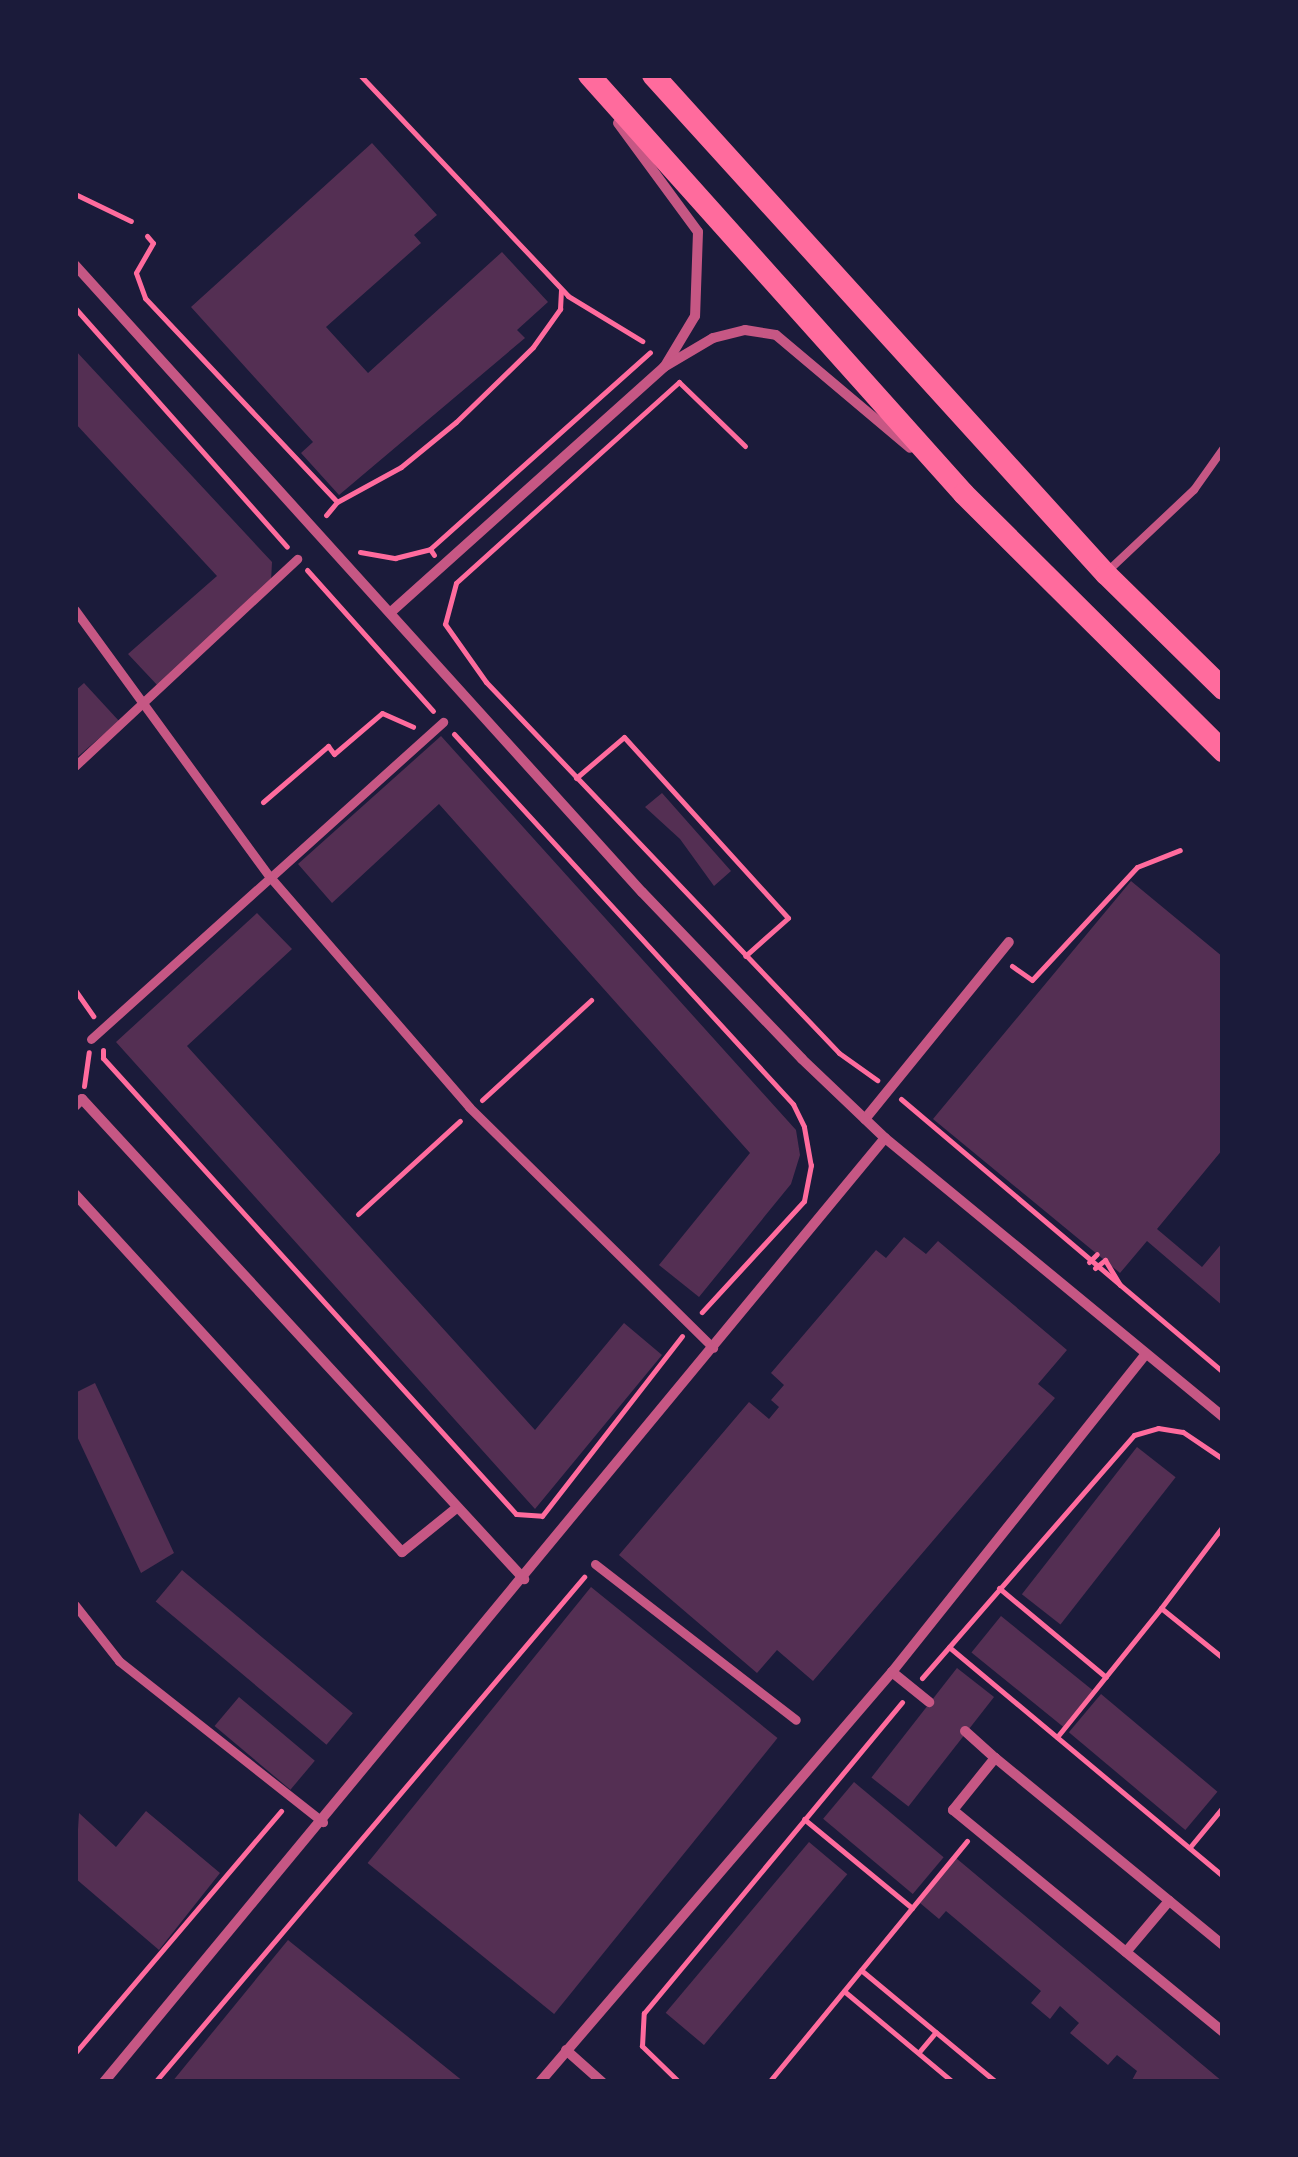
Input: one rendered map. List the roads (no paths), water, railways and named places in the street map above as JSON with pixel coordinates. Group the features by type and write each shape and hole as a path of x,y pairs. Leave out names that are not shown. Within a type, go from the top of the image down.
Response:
{"main road":[{"path":"586,75 964,494 1223,751"},
{"path":"653,75 1106,574 1223,689"}],"street":[{"path":"586,75 698,232 695,316 664,367"},
{"path":"75,265 642,892 865,1119 1223,1417"},
{"path":"391,612 664,367 713,338 745,330 776,335 964,494"},
{"path":"75,766 297,558"},
{"path":"75,610 270,878 469,1108 713,1348"},
{"path":"90,1039 442,722"},
{"path":"865,1119 1008,942"},
{"path":"75,1106 82,1099 454,1510 524,1579"},
{"path":"104,2082 324,1822 885,1138"},
{"path":"75,1194 402,1552 454,1510"},
{"path":"540,2082 892,1672 1146,1354"},
{"path":"595,1564 796,1720"},
{"path":"75,1606 119,1661 324,1822"},
{"path":"892,1672 928,1702"},
{"path":"965,1731 1223,1946"},
{"path":"995,1758 952,1810 1223,2032"},
{"path":"1126,1952 1170,1901"},
{"path":"566,2050 602,2082"}],"lane":[{"path":"1106,574 1194,490 1223,449"}]}
